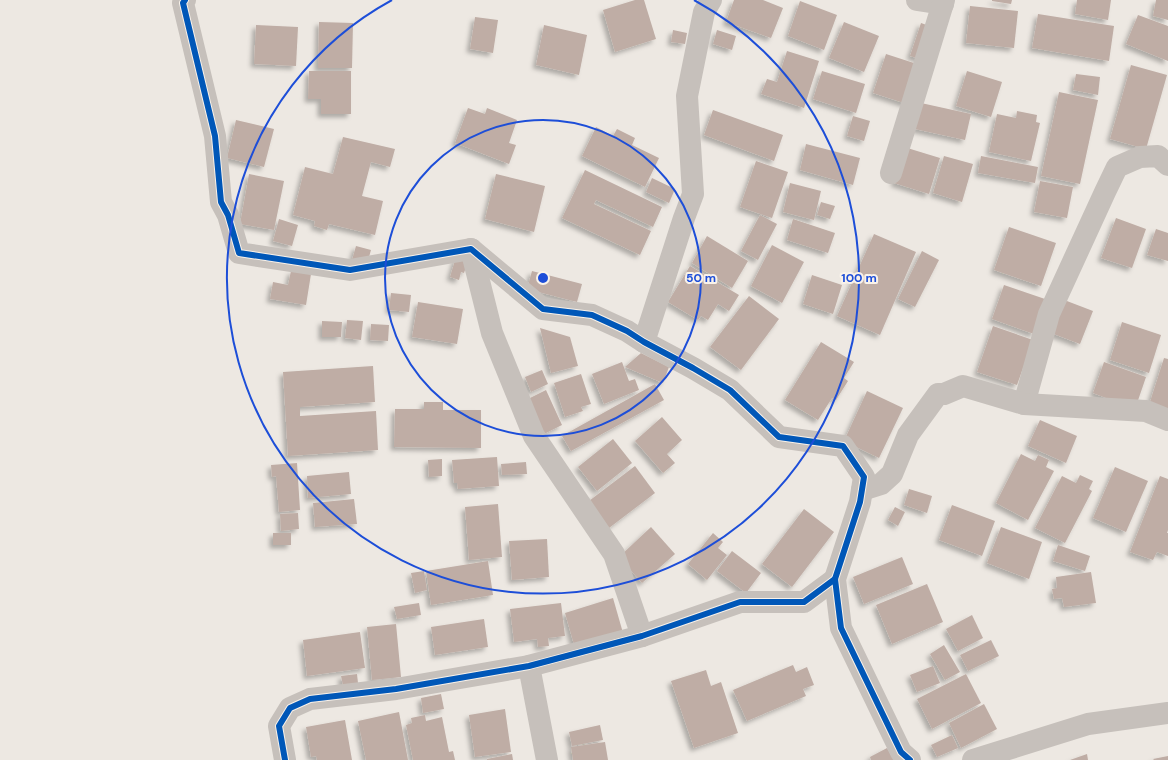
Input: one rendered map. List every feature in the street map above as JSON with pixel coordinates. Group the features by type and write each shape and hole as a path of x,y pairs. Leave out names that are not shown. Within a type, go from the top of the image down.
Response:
{"street":[{"path":"184,0 183,3 215,136 221,202 228,215 239,253 350,270 471,249 543,309 592,315 627,331 730,390 779,437 843,446 864,477 860,502 835,579 841,628 901,752 910,760"},
{"path":"644,342 693,194 687,96 704,12 710,0"},
{"path":"890,173 944,2 917,0"},
{"path":"1024,404 1049,314 1117,167 1140,157 1158,156 1168,165"},
{"path":"471,249 492,334 534,436 614,554 642,636"},
{"path":"862,490 881,484 892,474 908,435 938,394 944,394 963,386 1024,404 1146,411 1168,420"},
{"path":"285,760 279,726 290,708 310,699 396,689 529,666 642,636 740,602 804,602 835,579"},
{"path":"529,666 547,760"},
{"path":"973,760 1088,724 1168,713"}],"building":[{"path":"635,0 644,0 656,39 615,52 603,10"},
{"path":"734,0 763,0 783,8 771,38 726,22"},
{"path":"992,0 1012,0 1011,4"},
{"path":"1077,0 1111,0 1108,20 1075,14"},
{"path":"1156,0 1168,0 1168,20 1153,16"},
{"path":"800,1 837,15 824,50 788,36"},
{"path":"970,6 1018,11 1014,48 966,43"},
{"path":"1038,14 1114,26 1109,61 1032,48"},
{"path":"1138,15 1168,26 1168,61 1126,44"},
{"path":"475,17 498,20 493,53 470,49"},
{"path":"319,22 353,23 352,68 318,68"},
{"path":"844,22 879,36 864,72 829,58"},
{"path":"921,23 935,28 924,60 910,56"},
{"path":"256,25 298,27 296,66 254,64"},
{"path":"544,25 587,35 579,75 536,65"},
{"path":"673,30 687,33 685,44 671,42"},
{"path":"717,30 736,36 732,50 713,44"},
{"path":"787,51 819,61 804,108 761,94 767,79 777,82"},
{"path":"886,54 920,65 907,104 873,93"},
{"path":"1131,65 1167,75 1146,149 1110,139"},
{"path":"309,71 351,71 351,114 321,114 321,99 308,99"},
{"path":"822,71 865,84 856,113 813,99"},
{"path":"967,71 1002,82 991,117 956,106"},
{"path":"1076,74 1100,77 1098,95 1073,90"},
{"path":"1059,92 1098,100 1080,184 1041,176"},
{"path":"921,103 971,114 965,140 915,129"},
{"path":"468,108 485,114 487,108 517,120 509,143 516,145 509,164 455,143"},
{"path":"713,110 783,135 774,161 704,135"},
{"path":"1017,111 1037,115 1036,122 1040,123 1031,161 989,152 997,114 1016,118"},
{"path":"853,116 870,121 864,141 847,136"},
{"path":"236,120 274,129 264,167 227,158"},
{"path":"596,127 613,136 617,129 635,138 632,145 659,158 645,187 582,156"},
{"path":"343,137 395,149 390,167 371,162 362,196 383,201 375,235 329,224 327,230 314,226 315,221 293,215 305,167 333,174"},
{"path":"806,144 860,158 853,185 800,170"},
{"path":"904,147 940,158 929,194 894,183"},
{"path":"944,156 973,164 962,202 933,193"},
{"path":"981,156 1038,167 1035,183 978,173"},
{"path":"756,161 788,172 772,218 740,207"},
{"path":"585,170 662,207 653,227 596,200 594,204 651,231 640,255 562,218"},
{"path":"249,174 284,181 274,230 240,224"},
{"path":"496,174 545,186 534,232 485,219"},
{"path":"652,178 675,189 669,203 646,192"},
{"path":"1040,181 1073,187 1067,218 1034,212"},
{"path":"790,183 821,191 814,220 783,212"},
{"path":"821,202 835,206 830,219 817,215"},
{"path":"760,215 777,224 758,260 741,251"},
{"path":"1116,218 1146,229 1132,268 1101,258"},
{"path":"279,219 298,225 292,246 273,241"},
{"path":"793,219 835,233 828,253 787,240"},
{"path":"1009,227 1056,243 1041,286 994,270"},
{"path":"1156,229 1168,233 1168,261 1147,255"},
{"path":"874,234 916,252 880,335 837,316"},
{"path":"707,236 748,261 732,288 692,263"},
{"path":"772,245 804,262 782,303 751,286"},
{"path":"356,246 371,250 367,264 352,260"},
{"path":"922,251 939,260 915,307 898,299"},
{"path":"456,257 468,261 464,273 461,272 459,280 450,277"},
{"path":"690,266 739,295 729,311 718,304 708,320 701,316 698,320 668,302"},
{"path":"291,271 311,274 306,305 270,299 273,282 288,285"},
{"path":"532,271 582,284 577,302 527,289"},
{"path":"812,275 842,285 833,314 803,304"},
{"path":"1004,285 1045,299 1034,334 992,319"},
{"path":"391,293 411,295 409,312 389,310"},
{"path":"749,296 779,319 741,370 710,347"},
{"path":"1059,298 1093,311 1080,344 1046,331"},
{"path":"418,302 463,309 457,344 412,337"},
{"path":"347,320 363,321 361,340 345,338"},
{"path":"322,321 342,322 341,337 322,337"},
{"path":"1122,322 1161,335 1149,373 1110,360"},
{"path":"371,324 389,325 388,341 370,340"},
{"path":"993,326 1033,340 1017,385 977,372"},
{"path":"540,328 570,337 578,366 551,373"},
{"path":"821,342 854,362 844,378 848,381 836,400 832,398 818,420 785,400"},
{"path":"641,353 669,367 663,383 625,367"},
{"path":"1164,358 1168,359 1168,411 1149,405"},
{"path":"622,362 629,381 635,379 639,390 604,404 592,374"},
{"path":"1104,362 1146,377 1135,409 1093,393"},
{"path":"373,366 375,402 300,407 300,416 376,411 378,450 288,456 283,372"},
{"path":"542,370 548,384 531,392 525,377"},
{"path":"581,374 591,404 581,407 583,411 565,417 554,383"},
{"path":"655,384 664,400 571,451 562,436"},
{"path":"546,390 562,425 540,436 524,401"},
{"path":"867,391 903,408 879,458 844,441"},
{"path":"424,402 443,402 443,410 481,410 481,448 394,447 395,409 424,409"},
{"path":"662,417 682,440 667,454 675,463 663,473 635,441"},
{"path":"1040,420 1077,436 1066,463 1028,446"},
{"path":"613,439 632,463 597,491 578,467"},
{"path":"1021,454 1035,461 1038,455 1049,460 1046,467 1054,471 1028,520 996,503"},
{"path":"497,457 499,486 458,489 457,483 454,483 452,460"},
{"path":"442,459 442,476 429,477 428,460"},
{"path":"526,462 527,474 502,475 501,464"},
{"path":"297,463 300,510 279,512 276,476 272,477 271,465"},
{"path":"635,466 655,493 609,528 589,501"},
{"path":"1115,467 1148,481 1126,532 1093,518"},
{"path":"349,472 351,494 308,498 307,476"},
{"path":"1080,475 1093,481 1089,489 1092,491 1065,543 1035,528 1062,476 1076,483"},
{"path":"1160,476 1168,479 1168,556 1157,552 1153,560 1130,552"},
{"path":"909,489 932,496 927,513 904,505"},
{"path":"354,499 357,524 315,527 313,503"},
{"path":"498,504 502,557 469,560 465,507"},
{"path":"952,505 995,521 982,556 939,540"},
{"path":"895,507 905,512 898,526 888,520"},
{"path":"804,509 834,532 792,587 762,564"},
{"path":"298,513 299,529 281,531 280,514"},
{"path":"651,527 675,554 642,583 619,557"},
{"path":"1001,527 1042,542 1029,579 987,563"},
{"path":"273,533 291,533 291,545 273,545"},
{"path":"713,533 723,542 718,548 727,555 707,580 688,564"},
{"path":"547,539 549,577 512,580 509,541"},
{"path":"1058,545 1090,556 1085,571 1053,561"},
{"path":"732,551 761,573 746,593 717,571"},
{"path":"902,557 913,584 864,604 853,577"},
{"path":"488,561 493,595 431,605 426,571"},
{"path":"424,571 427,590 415,593 411,573"},
{"path":"1091,572 1096,603 1064,607 1062,598 1054,599 1052,589 1057,588 1056,577"},
{"path":"927,584 943,622 892,644 876,605"},
{"path":"613,598 623,633 575,648 565,613"},
{"path":"419,603 421,615 397,619 394,607"},
{"path":"561,603 565,636 548,638 549,646 538,647 537,639 514,642 510,609"},
{"path":"972,615 983,638 958,651 946,629"},
{"path":"484,619 488,647 435,655 431,627"},
{"path":"396,624 401,677 372,680 367,627"},
{"path":"360,632 365,668 307,676 303,640"},
{"path":"991,640 999,656 968,671 960,655"},
{"path":"944,645 960,672 945,680 930,654"},
{"path":"793,665 796,672 807,667 814,685 803,689 806,696 747,721 733,690"},
{"path":"933,666 940,683 917,692 910,675"},
{"path":"706,670 711,686 721,682 738,733 694,748 671,681"},
{"path":"357,674 358,683 343,685 341,676"},
{"path":"966,674 981,703 932,729 917,699"},
{"path":"441,694 444,709 423,713 421,698"},
{"path":"984,704 997,729 961,748 949,723"},
{"path":"505,709 511,752 475,757 469,715"},
{"path":"399,712 408,760 366,760 358,721"},
{"path":"425,715 426,721 442,717 449,752 453,751 455,760 413,760 406,725 412,723 411,718"},
{"path":"345,720 352,760 317,760 316,756 311,757 306,727"},
{"path":"600,725 603,740 572,746 569,732"},
{"path":"952,735 958,748 937,757 931,745"},
{"path":"605,742 608,760 573,760 571,747"},
{"path":"887,748 894,760 871,760 870,757"},
{"path":"512,754 513,760 487,760 487,759"},
{"path":"1087,754 1088,760 1070,760"},
{"path":"1168,756 1168,760 1153,759"}],"cycle path":[{"path":"185,0 183,3 215,136 221,202 228,215 239,253 350,270 471,249 543,309 592,315 627,331 730,390 779,437 843,446 864,477 860,502 835,579 841,628 901,752 910,760"},
{"path":"285,760 279,726 290,708 310,699 396,689 529,666 642,636 740,602 804,602 835,579"}]}
